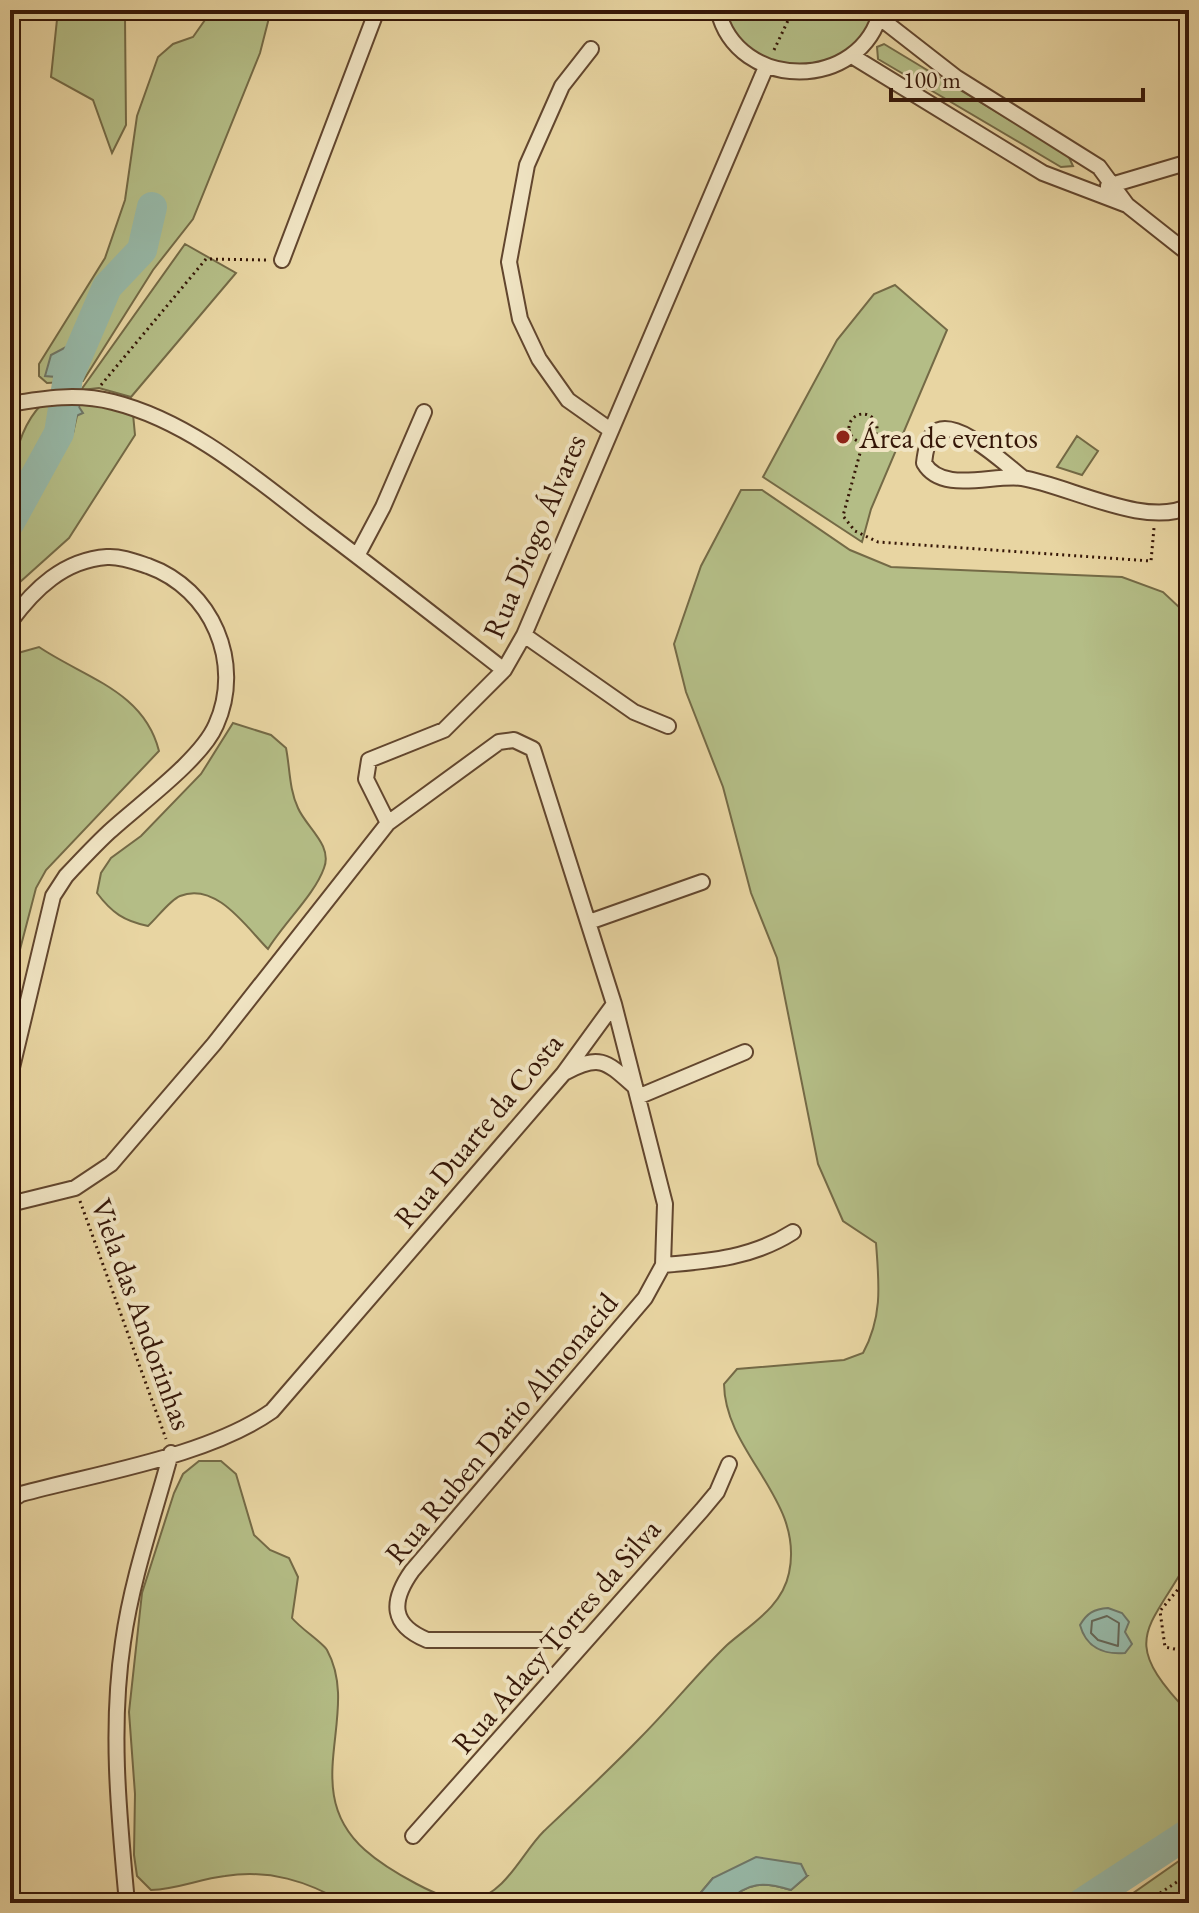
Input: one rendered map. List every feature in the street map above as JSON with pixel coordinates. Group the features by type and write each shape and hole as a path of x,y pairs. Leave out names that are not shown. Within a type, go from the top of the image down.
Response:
{"street":[{"path":"282,260 377,10"},
{"path":"718,10 728,35 739,48 766,67 791,73 816,72 852,56 875,30 880,14 957,78 1099,167 1127,205"},
{"path":"591,49 562,86 527,165 509,262 520,319 539,359 568,400 609,429"},
{"path":"852,56 1043,173 1127,205 1189,254"},
{"name":"Rua Diogo Álvares","path":"10,404 49,397 83,396 142,411 178,427 268,488 504,670 524,635 609,429 766,67"},
{"path":"1093,193 1113,183 1189,162"},
{"path":"357,556 383,507 424,412"},
{"path":"1023,478 935,476 924,463 926,448 933,434 943,428 957,430 1023,478 1069,494 1156,512 1189,506"},
{"path":"10,622 26,600 52,576 83,561 109,557 135,561 161,571 190,590 209,614 223,646 226,674 224,698 215,727 193,754 66,876 53,896 10,1076"},
{"path":"524,635 634,712 668,726"},
{"path":"388,823 366,779 369,760 444,730 504,670"},
{"path":"10,1204 75,1188 111,1164 214,1044 388,823 499,742 514,740 524,743 533,749 539,762 614,1004"},
{"path":"589,922 702,882"},
{"name":"Rua Duarte da Costa","path":"10,1501 21,1494 171,1453 248,1428 272,1411 563,1074 614,1004"},
{"name":"Rua Ruben Dario Almonacid","path":"584,1640 427,1640 410,1633 400,1620 396,1606 400,1588 645,1298 663,1265 665,1204 614,1004"},
{"path":"563,1074 596,1060 610,1065 637,1091 745,1052"},
{"path":"663,1265 745,1256 767,1249 793,1232"},
{"path":"127,1903 115,1768 122,1655 136,1579 171,1453"},
{"name":"Rua Adacy Torres da Silva","path":"413,1836 717,1492 729,1464"}],"path":[{"path":"766,67 793,10"},
{"path":"99,388 206,259 282,260"},
{"path":"863,442 854,440 848,427 855,416 864,414 873,418 877,426 875,435 863,442 843,516 855,531 878,542 1151,561 1156,512"},
{"name":"Viela das Andorinhas","path":"75,1188 171,1453"},
{"path":"1189,1576 1160,1611 1165,1647 1189,1652"},
{"path":"1145,1903 1189,1874"}],"green space":[{"path":"58,10 115,10 125,18 126,125 112,153 93,100 51,77"},
{"path":"212,10 271,10 260,53 193,219 153,270 83,381 47,383 39,376 39,364 105,258 125,200 137,116 158,57 173,44 193,37"},
{"path":"718,10 881,10 875,30 816,72 752,59"},
{"path":"884,44 1068,155 1073,166 1061,167 878,59 877,47"},
{"path":"185,244 236,273 131,397 99,388 81,390"},
{"name":"Área de eventos","path":"895,285 947,330 871,509 862,542 763,477 837,340 874,294"},
{"path":"42,404 94,404 133,414 135,435 69,538 10,591 10,492 19,443","holes":["79,407 73,433 56,451 50,446 54,435 50,414 60,409"]},
{"path":"1077,436 1098,451 1082,475 1057,467"},
{"path":"741,490 762,490 850,550 891,567 1122,577 1163,592 1179,607 1189,625 1189,1559 1152,1620 1147,1651 1153,1668 1189,1713 1189,1821 1146,1851 1058,1903 727,1903 742,1891 757,1885 791,1890 807,1876 713,1878 692,1903 345,1903 302,1883 257,1874 215,1877 151,1890 137,1876 134,1855 135,1794 129,1712 142,1593 174,1493 183,1474 199,1461 221,1461 236,1474 254,1535 270,1550 289,1558 298,1577 292,1618 327,1650 336,1675 338,1700 332,1777 335,1802 345,1827 365,1850 386,1866 432,1892 461,1901 472,1901 495,1890 544,1831 651,1727 727,1645 773,1605 785,1585 791,1547 786,1522 737,1433 728,1409 724,1384 737,1369 844,1360 863,1353 877,1312 878,1272 876,1243 843,1221 818,1164 777,958 751,893 723,787 686,692 674,644 701,566"},
{"path":"39,647 127,700 151,731 159,751 46,870 36,888 10,988 10,660 18,653"},
{"path":"233,723 271,735 286,748 295,801 325,852 326,860 320,878 268,949 230,909 206,895 193,893 176,898 148,926 119,915 97,893 101,873 111,858 141,836 201,774"},
{"path":"1189,1854 1189,1903 1119,1903"}],"water":[{"path":"68,346 87,364 80,379 45,376 51,355"},
{"path":"53,407 79,407 83,413 76,416 73,433 56,451 49,446 54,435 50,414 55,412"},
{"path":"1108,1608 1122,1613 1129,1622 1125,1632 1132,1644 1125,1653 1110,1653 1096,1648 1083,1633 1080,1625 1085,1617 1091,1612"},
{"path":"756,1857 801,1864 807,1876 791,1890 757,1885 742,1891 727,1903 692,1903 713,1878"}],"waterway":[{"path":"10,522 59,433 68,378 107,287 142,250 152,207"},
{"path":"1082,1903 1189,1833"}],"place":[{"name":"Área de eventos","path":"843,437"}]}
